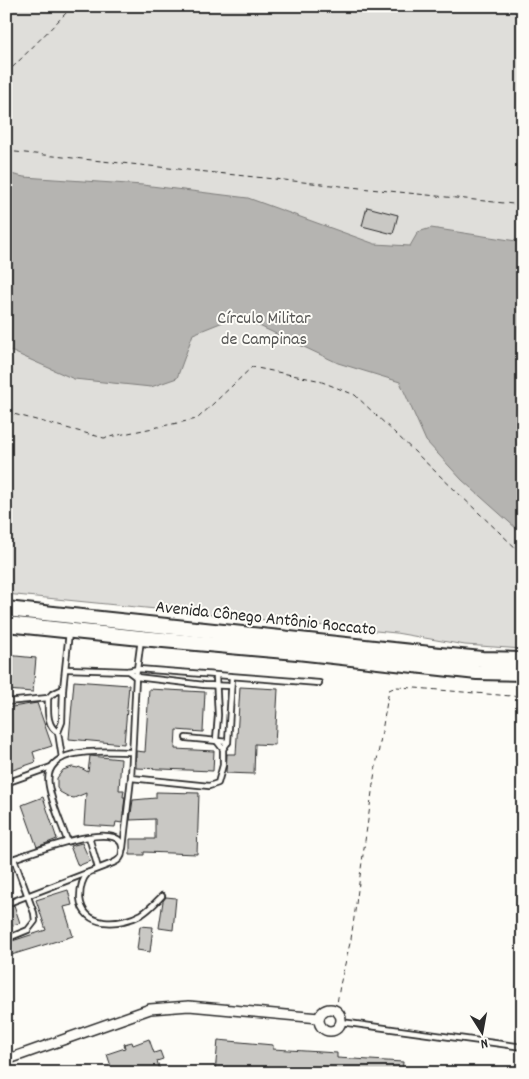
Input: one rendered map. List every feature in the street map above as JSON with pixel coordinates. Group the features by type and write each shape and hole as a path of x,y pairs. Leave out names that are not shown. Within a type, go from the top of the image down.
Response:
{"main road":[{"name":"Avenida Cônego Antônio Roccato","path":"6,609 440,655 523,660"},
{"name":"Avenida Cônego Antônio Roccato","path":"6,624 268,649 477,672 523,673"}],"street":[{"path":"6,1060 118,1019 158,1008 211,1007 319,1018"},
{"path":"327,1009 336,1010 340,1015 341,1022 338,1028 328,1031 322,1028 319,1018 327,1009"}],"lane":[{"path":"62,758 58,732 62,722 63,689 69,631"},
{"path":"6,904 117,861 120,858 123,849 131,778 136,677 141,638"},
{"path":"66,669 138,669 319,683"},
{"path":"128,670 136,677 232,686"},
{"path":"216,676 216,740 223,749"},
{"path":"131,778 209,786 218,783 223,765 223,749 228,742 232,677"},
{"path":"6,702 48,698 63,689"},
{"path":"48,698 50,723 52,728 58,732"},
{"path":"186,738 228,742"},
{"path":"6,782 51,768 62,758 70,755 87,752 132,752"},
{"path":"51,768 49,787 67,840"},
{"path":"6,861 67,840 89,837 112,837 120,841 123,849"},
{"path":"89,837 98,868"},
{"path":"6,939 28,930 35,920 14,859"},
{"path":"89,872 84,877 81,885 81,902 88,917 96,921 118,921 141,914 162,896"},
{"path":"341,1022 523,1047"}],"path":[{"path":"6,74 73,6"},
{"path":"6,151 523,206"},
{"path":"6,412 104,438 197,419 252,367 317,380 355,395 520,552 523,547"},
{"path":"336,1010 340,985 352,939 374,778 390,690 396,688 415,688 523,697"}],"green space":[{"name":"Círculo Militar de Campinas","path":"6,6 523,6 523,649 465,645 396,633 6,594"}],"shaded area":[{"path":"6,173 24,177 143,185 248,198 375,244 410,246 418,232 431,228 523,242 523,521 518,530 462,480 426,441 400,382 338,363 238,316 193,334 177,378 151,387 74,379 6,349"}],"building":[{"path":"367,207 398,215 393,234 362,226"},
{"path":"6,655 36,658 33,692 6,690"},
{"path":"74,681 129,685 124,744 69,739"},
{"path":"240,687 278,689 275,745 255,744 254,774 226,773 227,754 236,754"},
{"path":"149,689 205,692 203,732 176,730 175,749 214,751 213,771 136,768 136,751 145,752"},
{"path":"37,703 52,746 33,752 36,762 10,771 6,760 6,708"},
{"path":"90,756 121,759 119,790 124,790 123,797 125,797 122,823 116,822 115,827 84,825 86,793 74,798 60,792 57,788 57,778 63,770 79,767 88,772"},
{"path":"156,792 199,793 197,854 144,852 144,855 130,855 130,839 155,839 155,819 130,820 133,800 156,798"},
{"path":"43,797 57,839 37,847 22,805"},
{"path":"82,843 90,861 78,866 70,846"},
{"path":"68,890 72,905 64,907 73,936 8,956 6,943 46,930 36,900"},
{"path":"166,897 176,898 173,930 159,928 163,901"},
{"path":"14,905 20,923 6,927 6,908"},
{"path":"140,926 153,927 150,952 137,950"},
{"path":"149,1039 154,1053 160,1051 163,1059 157,1061 161,1073 113,1073 107,1054 125,1048 124,1044 132,1042 133,1045"},
{"path":"218,1040 273,1045 273,1049 337,1053 337,1058 403,1062 402,1073 215,1073"}]}
